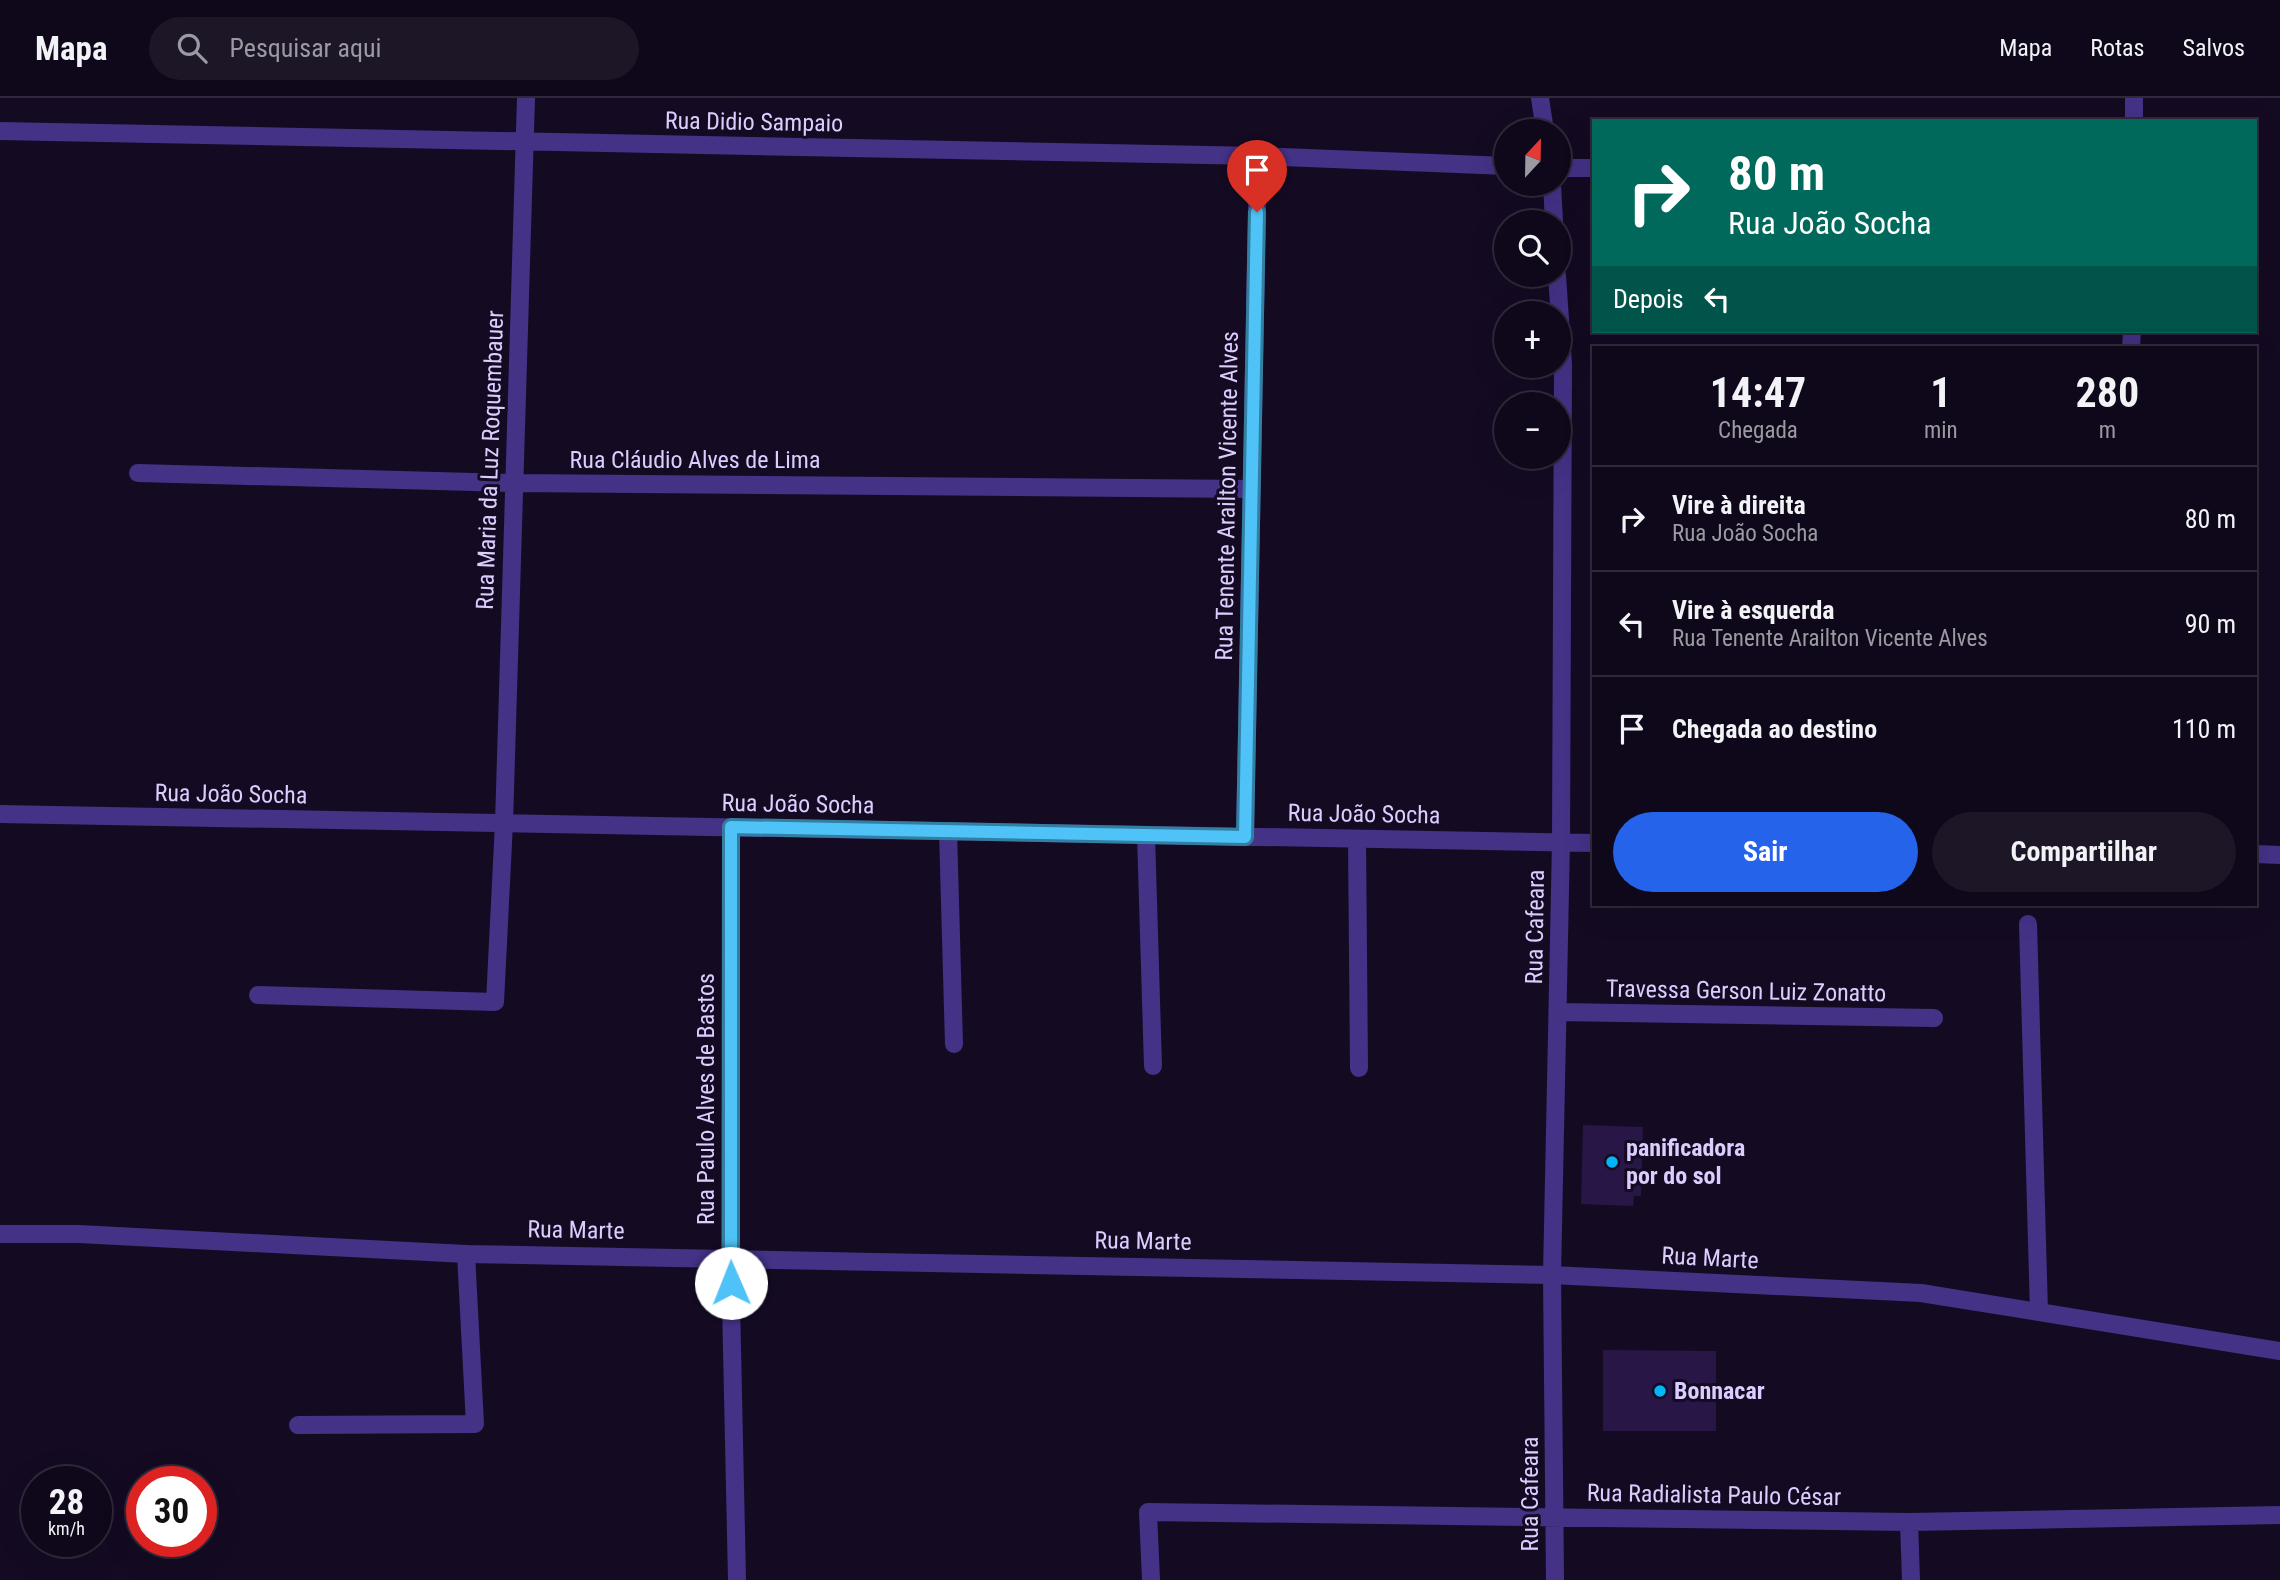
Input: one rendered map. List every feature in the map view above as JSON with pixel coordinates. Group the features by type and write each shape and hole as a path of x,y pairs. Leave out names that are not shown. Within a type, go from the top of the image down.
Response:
{"street":[{"name":"Rua Maria da Luz Roquembauer","path":"258,995 495,1002 504,823 526,98"},
{"path":"1539,98 1543,119"},
{"path":"2134,98 2134,119"},
{"name":"Rua Didio Sampaio","path":"0,131 1258,156 1494,165"},
{"name":"Rua Tenente Arailton Vicente Alves","path":"1245,837 1258,156"},
{"path":"1572,168 1592,168"},
{"name":"Rua Cafeara","path":"1555,1580 1552,1275 1561,842 1563,363 1558,287"},
{"name":"Rua Cláudio Alves de Lima","path":"138,473 514,483 1252,489"},
{"name":"Rua João Socha","path":"0,814 1592,843"},
{"name":"Rua Paulo Alves de Bastos","path":"731,827 730,1256 737,1580"},
{"path":"948,831 954,1044"},
{"path":"1146,835 1153,1066"},
{"path":"1357,839 1359,1068"},
{"path":"2257,855 2280,855"},
{"path":"2028,924 2039,1312"},
{"name":"Travessa Gerson Luiz Zonatto","path":"1558,1012 1934,1018"},
{"name":"Rua Marte","path":"0,1234 79,1234 466,1254 730,1256 1552,1275 1921,1293 2280,1351"},
{"path":"298,1426 475,1424 466,1254"},
{"name":"Rua Radialista Paulo César","path":"1151,1580 1148,1512 1909,1522 2280,1515"},
{"path":"1909,1522 1911,1580"}],"building":[{"name":"panificadora por do sol","path":"1583,1125 1643,1127 1641,1196 1634,1196 1633,1206 1581,1204"},
{"name":"Bonnacar","path":"1603,1350 1716,1351 1716,1431 1603,1431"}],"place":[{"name":"panificadora por do sol","path":"1612,1162"},
{"name":"Bonnacar","path":"1660,1391"}],"route":[{"path":"731,1283 731,827 1245,837 1257,212"}]}
